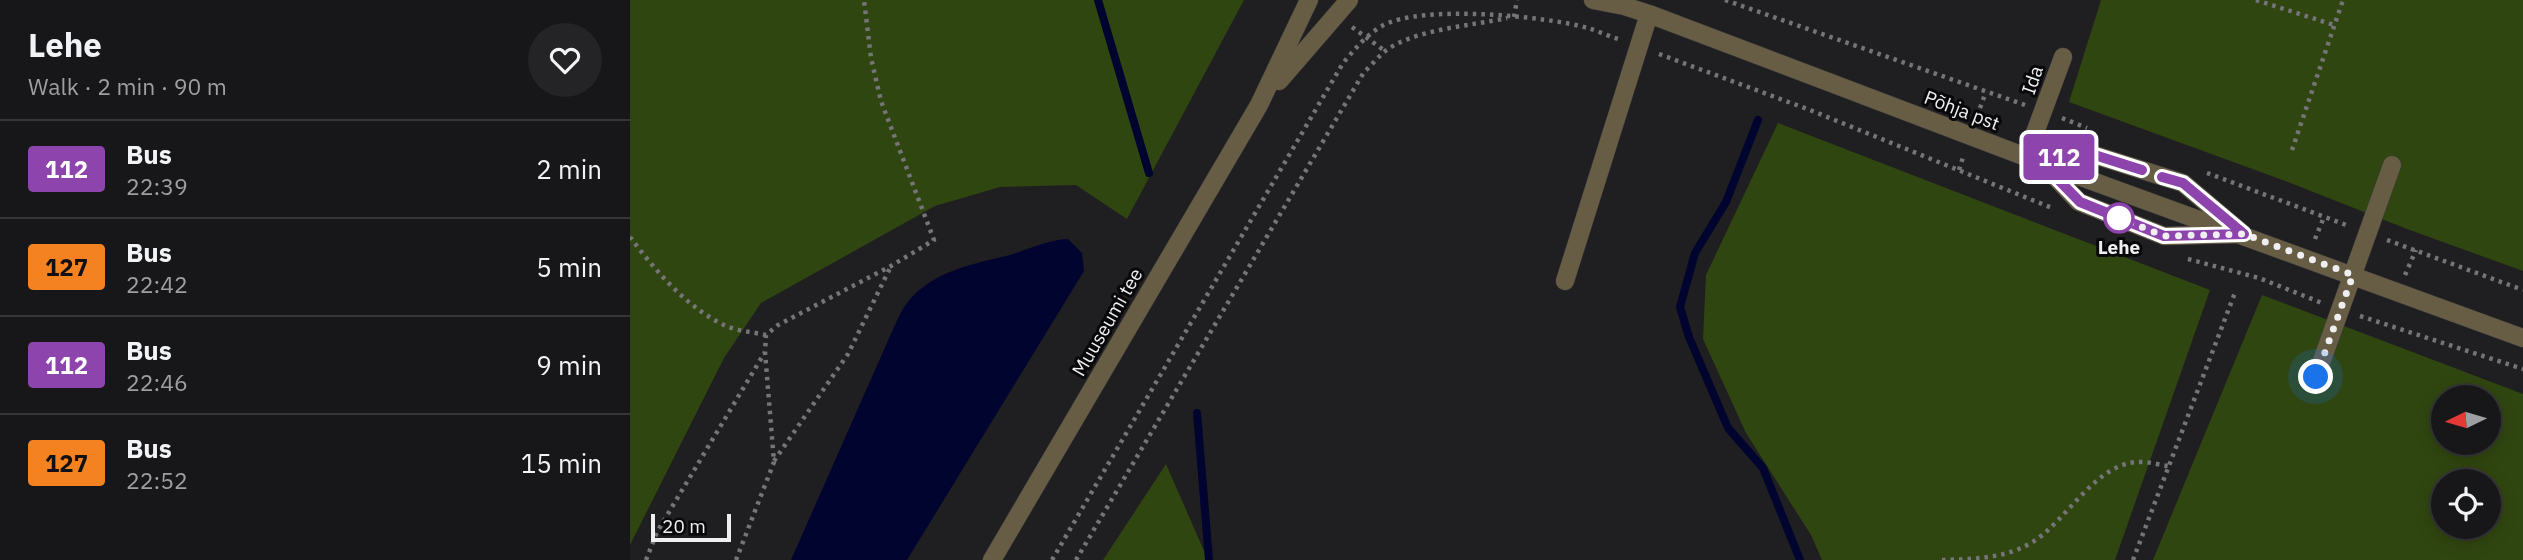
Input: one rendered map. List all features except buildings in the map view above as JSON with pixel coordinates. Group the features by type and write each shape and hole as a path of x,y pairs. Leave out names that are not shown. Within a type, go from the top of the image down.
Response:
{"street":[{"name":"Muuseumi tee","path":"992,560 1259,105 1309,0"},
{"name":"Muuseumi tee","path":"1259,105 1349,0"},
{"name":"Põhja pst","path":"1593,0 1619,3 2523,338"},
{"path":"1565,281 1649,14"},
{"name":"Ida","path":"2034,159 2063,57"},
{"path":"2034,159 2082,151 2183,183 2244,234"},
{"path":"2034,159 2080,202 2164,236 2244,234"},
{"path":"2316,377 2392,165"}],"path":[{"path":"774,462 766,335 778,325 891,266 934,240 881,101 871,58 864,0"},
{"path":"1514,17 1517,0"},
{"path":"2256,0 2334,24"},
{"path":"2292,150 2343,0"},
{"path":"1052,560 1343,63 1366,38 1384,25 1412,16 1461,13 1586,27 1810,110 2056,210"},
{"path":"1076,560 1364,72 1385,51 1400,43 1427,34 1514,17"},
{"path":"630,237 644,256 691,304 726,326 766,335"},
{"path":"2186,259 2259,278 2340,310 2523,369"},
{"path":"736,560 774,462 848,354 891,266"},
{"path":"2133,560 2236,290"},
{"path":"646,560 657,532 765,352"},
{"path":"1942,560 1998,556 2032,542 2099,479 2117,466 2140,461 2168,466"}],"green space":[{"path":"630,0 1244,0 1127,219 1076,185 1000,187 935,206 761,303 724,358 630,545"},
{"path":"2101,0 2523,0 2523,271 2069,102"},
{"path":"1778,123 2210,290 2115,560 1822,560 1811,535 1746,433 1703,339 1706,275"},
{"path":"2262,295 2499,385 2431,385 2431,455 2501,455 2501,386 2523,394 2523,560 2153,560"},
{"path":"1166,464 1208,560 1103,560"}],"water":[{"path":"1068,239 1082,253 1084,271 907,560 791,560 907,303 928,283 954,270"}],"waterway":[{"path":"1098,0 1149,173"},
{"path":"1758,120 1726,202 1695,253 1680,307 1689,337 1728,428 1763,468 1800,560"},
{"path":"1197,413 1209,560"}],"bus line":[{"name":"112","path":"2142,170 2082,151 2041,162 2080,202 2164,236 2244,234 2183,183 2162,177"}],"place":[{"name":"Lehe","path":"2119,218"}],"route":[{"path":"2119,218 2164,236 2244,234 2353,275 2316,377"}]}
